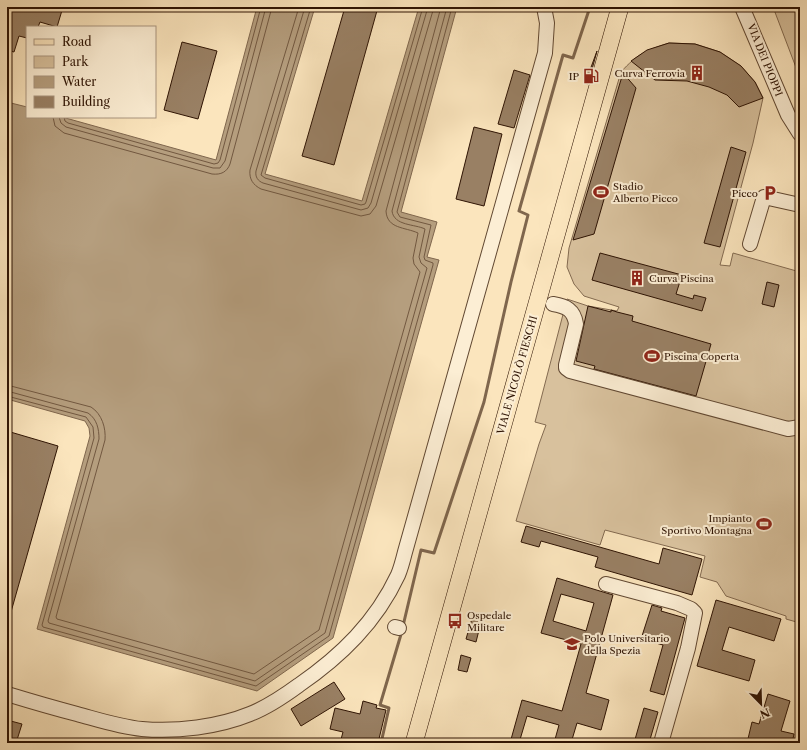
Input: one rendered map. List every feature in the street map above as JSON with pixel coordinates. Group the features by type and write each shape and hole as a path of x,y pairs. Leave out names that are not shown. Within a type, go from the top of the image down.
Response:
{"main road":[{"name":"VIALE NICOLÒ FIESCHI","path":"414,743 620,7"}],"street":[{"path":"7,694 127,727 144,729 203,727 250,714 277,700 333,659 354,641 370,621 398,576 405,552 545,53 547,23 544,7"},
{"name":"VIA DEI PIOPPI","path":"742,7 788,115 800,134"},
{"path":"750,244 764,197 800,205"},
{"path":"553,304 565,306 575,317 576,324 566,365 566,368 570,371 788,429 800,427"},
{"path":"606,584 677,603 691,609 695,613 688,648 661,743"}],"green space":[{"path":"773,7 800,7 800,78"},
{"path":"669,43 695,44 720,52 741,66 755,82 763,98 753,143 720,265 730,266 733,253 800,272 800,623 786,619 786,616 726,596 717,582 700,577 705,556 605,530 600,545 516,521 546,425 535,422 567,299 588,306 617,311 619,307 584,296 574,284 567,267 569,248 621,72 643,53"}],"water":[{"path":"257,7 315,7 265,174 362,201 419,7 457,7 401,212 437,222 427,257 439,260 333,638 257,691 37,629 90,436 89,428 85,421 7,399 7,102 26,107 26,118 66,118 216,160"}],"building":[{"path":"7,7 63,7 57,26 40,22 38,26 26,26 26,38 19,36 14,52 7,50"},
{"path":"345,7 378,7 334,165 302,156"},
{"path":"182,42 217,51 198,119 164,110"},
{"name":"Curva Ferrovia","path":"669,43 695,44 720,52 741,66 755,82 763,98 739,107 727,95 709,87 687,81 655,80 631,61 647,50"},
{"path":"597,51 588,84 584,83 587,70 590,70"},
{"path":"514,70 530,75 514,128 498,124"},
{"path":"623,73 636,88 594,234 573,240"},
{"path":"474,127 502,134 484,206 456,199"},
{"path":"731,147 746,152 720,247 704,243"},
{"name":"Curva Piscina","path":"600,253 682,275 676,294 693,299 694,295 706,298 702,311 592,280"},
{"path":"767,282 779,285 774,307 762,304"},
{"name":"Piscina Coperta","path":"588,306 633,316 632,321 711,344 696,396 594,369 595,366 576,361"},
{"path":"7,431 58,446 9,619 7,619"},
{"path":"526,526 659,564 663,548 702,559 692,595 595,567 598,557 541,541 539,547 521,542"},
{"path":"557,578 613,595 586,693 609,700 601,730 577,723 571,743 554,743 559,725 527,716 519,743 510,743 522,700 562,711 581,644 541,633","holes":["561,594 594,603 586,631 553,621"]},
{"path":"716,600 781,619 774,641 729,627 722,650 755,660 749,681 697,666"},
{"path":"652,605 662,608 661,611 685,618 664,695 650,691 663,645 641,639"},
{"path":"473,615 482,618 476,642 466,639"},
{"path":"461,655 471,658 467,672 458,670"},
{"path":"334,682 345,699 301,726 291,709"},
{"path":"768,694 790,701 781,731 794,734 792,743 747,743 752,722 759,724"},
{"path":"363,701 377,705 376,708 386,710 378,743 340,743 343,732 330,729 335,708 360,714"},
{"path":"644,708 658,712 649,743 634,743"},
{"path":"7,720 22,724 16,743 7,743"}],"waterway":[{"path":"403,626 421,550 434,553 484,402 511,282 528,215 519,211 563,55 573,58 590,7"},
{"path":"381,743 389,708 380,705 402,631"}],"place":[{"name":"Curva Ferrovia","path":"697,73"},
{"name":"IP","path":"591,76"},
{"name":"Stadio Alberto Picco","path":"601,192"},
{"name":"Picco","path":"770,193"},
{"name":"Curva Piscina","path":"637,278"},
{"name":"Piscina Coperta","path":"652,356"},
{"name":"Impianto Sportivo Montagna","path":"764,524"},
{"name":"Ospedale Militare","path":"455,621"},
{"name":"Polo Universitario della Spezia","path":"572,644"}]}
